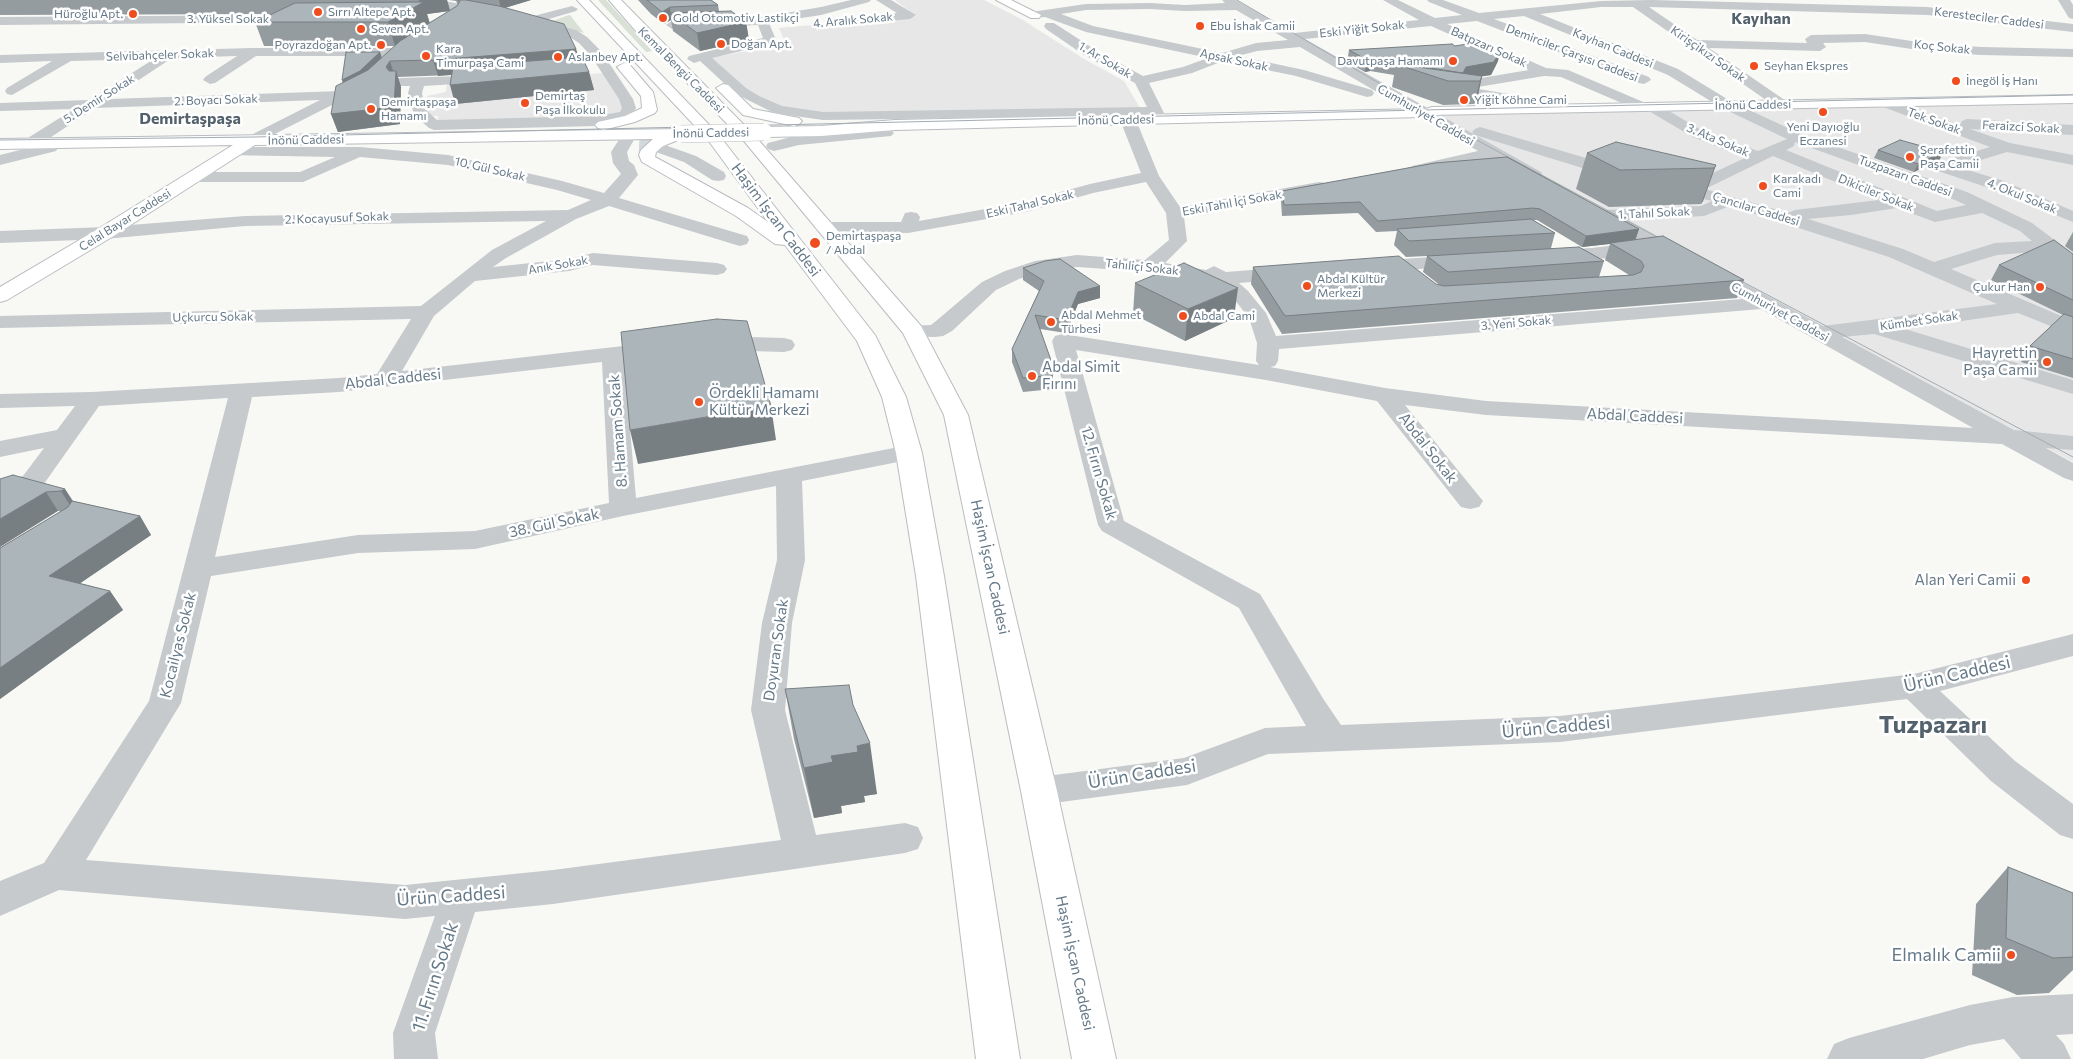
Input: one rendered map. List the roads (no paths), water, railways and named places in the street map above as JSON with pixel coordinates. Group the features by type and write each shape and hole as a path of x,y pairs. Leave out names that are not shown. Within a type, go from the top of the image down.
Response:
{"main road":[{"name":"Kemal Bengü Caddesi","path":"583,0 713,137"},
{"path":"1002,0 1041,14"},
{"name":"Kemal Bengü Caddesi","path":"617,2 756,135"},
{"path":"617,2 671,31"},
{"path":"543,135 630,119 650,110 648,95 575,12"},
{"path":"682,48 698,58 748,112 790,121 895,125"},
{"name":"İnönü Caddesi","path":"0,144 249,142 543,135 756,135 895,125 1129,123 1158,115 1349,114 2073,99"},
{"path":"681,134 657,143 649,150 648,159 742,212 778,237 811,266"},
{"name":"Haşim İşcan Caddesi","path":"756,135 824,227 913,331 956,414 1039,790 1094,1059"},
{"name":"Haşim İşcan Caddesi","path":"713,137 867,340 894,397 909,453 930,576 998,1059"},
{"name":"Celal Bayar Caddesi","path":"0,296 105,233 249,142"}],"street":[{"path":"429,0 452,15 483,6 503,16"},
{"path":"671,31 763,24 865,0"},
{"name":"4. Aralık Sokak","path":"763,24 910,15 882,0"},
{"path":"1394,2 1454,0"},
{"path":"1945,0 1967,15"},
{"name":"Demirciler Çarşısı Caddesi","path":"1435,1 1659,86"},
{"name":"Batpzarı Sokak","path":"1394,2 1433,22 1544,72"},
{"name":"Keresteciler Caddesi","path":"1526,13 1634,2 1778,8 1847,8 1967,15 2073,28"},
{"name":"Kirişçikızı Sokak","path":"1634,2 1781,104"},
{"path":"1041,14 1083,3 1141,10 1233,3"},
{"name":"Cumhuriyet Caddesi","path":"1233,3 1356,74 1427,112 1494,153 1555,187"},
{"name":"Kayhan Caddesi","path":"1501,3 1673,72 1728,105"},
{"path":"803,4 821,11"},
{"path":"183,31 231,8"},
{"path":"1778,8 1790,19"},
{"path":"1125,38 1141,10"},
{"path":"418,82 416,93 418,109 421,115 434,125 597,121 625,116 629,108 626,99 596,54 572,33 524,21 575,12"},
{"name":"Eski Yiğit Sokak","path":"1141,82 1187,70 1256,46 1433,22 1526,13"},
{"name":"Apsak Sokak","path":"1041,14 1125,38 1299,73 1383,98 1390,102 1387,107 1349,114"},
{"name":"1. Ar Sokak","path":"1041,14 1089,52 1141,82 1158,115"},
{"name":"3. Yüksel Sokak","path":"0,21 306,19"},
{"name":"Selvibahçeler Sokak","path":"210,80 306,19"},
{"path":"698,58 770,40 763,24"},
{"path":"1695,44 1820,47 1801,30"},
{"name":"Koç Sokak","path":"1811,40 1865,38 1925,47 2073,53"},
{"path":"130,56 156,44"},
{"name":"Selvibahçeler Sokak","path":"0,59 403,49 387,64"},
{"name":"5. Demir Sokak","path":"29,144 88,104 169,55"},
{"path":"12,91 68,58"},
{"path":"698,58 754,99 779,110 823,118 1158,115"},
{"path":"588,69 605,68"},
{"path":"1445,88 1544,72"},
{"name":"3. Ata Sokak","path":"1544,72 1563,73 1647,107 1698,134 1765,154"},
{"path":"1673,72 1734,72"},
{"path":"1356,74 1392,80"},
{"path":"388,82 418,82 505,76"},
{"path":"0,80 31,79"},
{"path":"1428,85 1571,108"},
{"name":"2. Boyacı Sokak","path":"0,107 346,93 249,142"},
{"path":"1677,93 1710,106"},
{"name":"Tek Sokak","path":"1883,102 2006,147 2073,160"},
{"name":"Tuzpazarı Caddesi","path":"1728,105 1798,138 1961,196 2026,227 2073,263"},
{"path":"1427,112 1478,132 1634,177"},
{"path":"774,146 828,136 888,132 1129,123 1151,176 1175,213 1178,241 1241,295 1259,317 1268,343 1266,373"},
{"name":"Feraizci Sokak","path":"1938,123 2073,130"},
{"path":"1690,190 1798,138"},
{"path":"0,160 72,143"},
{"path":"386,380 426,312 469,276 499,254 570,215 608,200 630,175 628,169 621,163 619,152 629,144"},
{"name":"4. Okul Sokak","path":"1906,177 2006,147"},
{"path":"662,149 690,159 718,176"},
{"name":"10. Gül Sokak","path":"232,152 360,152 448,160 520,176 608,200 709,243 740,240"},
{"path":"193,177 304,177 360,152"},
{"path":"1406,172 1444,165 1467,157 1494,153"},
{"name":"Dikiciler Sokak","path":"1765,154 1936,217 1984,207"},
{"name":"4. Okul Sokak","path":"1941,167 1998,185 2069,213"},
{"name":"Eski Tahal Sokak","path":"824,227 885,226 1026,207 1151,176"},
{"name":"Çancılar Caddesi","path":"1653,181 1729,200 1896,253 2073,329"},
{"name":"Eski Tahıl İçi Sokak","path":"1175,213 1339,184"},
{"name":"1. Tahıl Sokak","path":"1598,211 1704,211 1729,200"},
{"path":"1781,216 1851,210 1899,202"},
{"name":"Cumhuriyet Caddesi","path":"1598,211 2073,473"},
{"name":"2. Kocayusuf Sokak","path":"0,237 105,233 244,221 393,216 570,215"},
{"name":"Eski Tahal Sokak","path":"847,254 859,244 910,223"},
{"path":"1555,240 1604,269"},
{"path":"1150,266 1178,241"},
{"path":"677,266 709,243"},
{"path":"1533,257 1660,245"},
{"path":"1382,246 1400,265 1420,280"},
{"path":"1933,269 1995,249 2050,246"},
{"name":"Anık Sokak","path":"469,276 569,265 593,258 717,269"},
{"name":"Tahıliçi Sokak","path":"913,331 935,331 944,326 989,286 1012,275 1042,265 1077,261 1150,266 1220,278 1304,272"},
{"path":"1352,269 1476,261"},
{"name":"3. Yeni Sokak","path":"1268,343 1764,303"},
{"name":"Kümbet Sokak","path":"1820,333 1876,328 2018,307"},
{"name":"Uçkurcu Sokak","path":"0,322 426,312"},
{"path":"1876,328 2073,387"},
{"name":"12. Fırın Sokak","path":"1266,373 1063,341 1112,525 1250,601 1312,709 1333,739"},
{"name":"Abdal Caddesi","path":"0,401 92,399 339,385 723,342 784,345"},
{"name":"8. Hamam Sokak","path":"613,355 623,508"},
{"name":"Abdal Caddesi","path":"1266,373 1385,394 1486,408 2073,442"},
{"name":"Kocailyas Sokak","path":"57,874 165,702 196,569 242,391"},
{"name":"Abdal Sokak","path":"1385,394 1470,501"},
{"path":"0,490 32,482 92,399"},
{"path":"0,449 65,436"},
{"name":"38. Gül Sokak","path":"196,569 358,544 475,540 623,508 909,453"},
{"name":"Doyuran Sokak","path":"789,476 791,560 777,624 768,710 802,851"},
{"name":"Ürün Caddesi","path":"1039,790 1187,770 1265,741 1560,729 1914,686 2073,645"},
{"path":"1914,686 2003,771 2073,824"},
{"name":"Ürün Caddesi","path":"0,899 57,874 405,902 552,887 905,838"},
{"name":"11. Fırın Sokak","path":"416,1059 414,1033 461,896"},
{"path":"1876,1055 1970,1025 2013,1017 2073,1014"},
{"path":"2013,1017 2049,1059"}],"tunnel":[{"path":"639,148 662,149"}],"tram line":[{"path":"1237,0 1425,110"},
{"path":"1425,110 2073,95"},
{"path":"0,140 255,137 1425,110"},
{"path":"1425,110 1471,137 1670,244"},
{"path":"1730,275 2073,457"}],"place":[{"name":"Sırrı Altepe Apt.","path":"318,12"},
{"name":"Hüroğlu Apt.","path":"133,14"},
{"name":"Gold Otomotiv Lastikçi","path":"663,18"},
{"name":"Ebu İshak Camii","path":"1200,26"},
{"name":"Seven Apt.","path":"361,29"},
{"name":"Doğan Apt.","path":"721,44"},
{"name":"Poyrazdoğan Apt.","path":"381,45"},
{"name":"Kara Timurpaşa Cami","path":"426,56"},
{"name":"Aslanbey Apt.","path":"558,57"},
{"name":"Davutpaşa Hamamı","path":"1453,61"},
{"name":"Seyhan Ekspres","path":"1754,66"},
{"name":"İnegöl İş Hanı","path":"1956,81"},
{"name":"Yiğit Köhne Cami","path":"1464,100"},
{"name":"Demirtaş Paşa İlkokulu","path":"525,103"},
{"name":"Demirtaşpaşa Hamamı","path":"371,109"},
{"name":"Yeni Dayıoğlu Eczanesi","path":"1823,112"},
{"name":"Şerafettin Paşa Camii","path":"1910,157"},
{"name":"Karakadı Cami","path":"1763,186"},
{"name":"Demirtaşpaşa / Abdal","path":"815,243"},
{"name":"Abdal Kültür Merkezi","path":"1307,286"},
{"name":"Çukur Han","path":"2040,287"},
{"name":"Abdal Cami","path":"1183,316"},
{"name":"Abdal Mehmet Türbesi","path":"1051,322"},
{"name":"Hayrettin Paşa Camii","path":"2047,362"},
{"name":"Abdal Simit Fırını","path":"1032,376"},
{"name":"Ördekli Hamamı Kültür Merkezi","path":"699,402"},
{"name":"Alan Yeri Camii","path":"2026,580"},
{"name":"Elmalık Camii","path":"2011,955"}],"district":[{"name":"Kayıhan","path":"1761,19"},
{"name":"Demirtaşpaşa","path":"190,119"},
{"name":"Tuzpazarı","path":"1933,725"}]}
